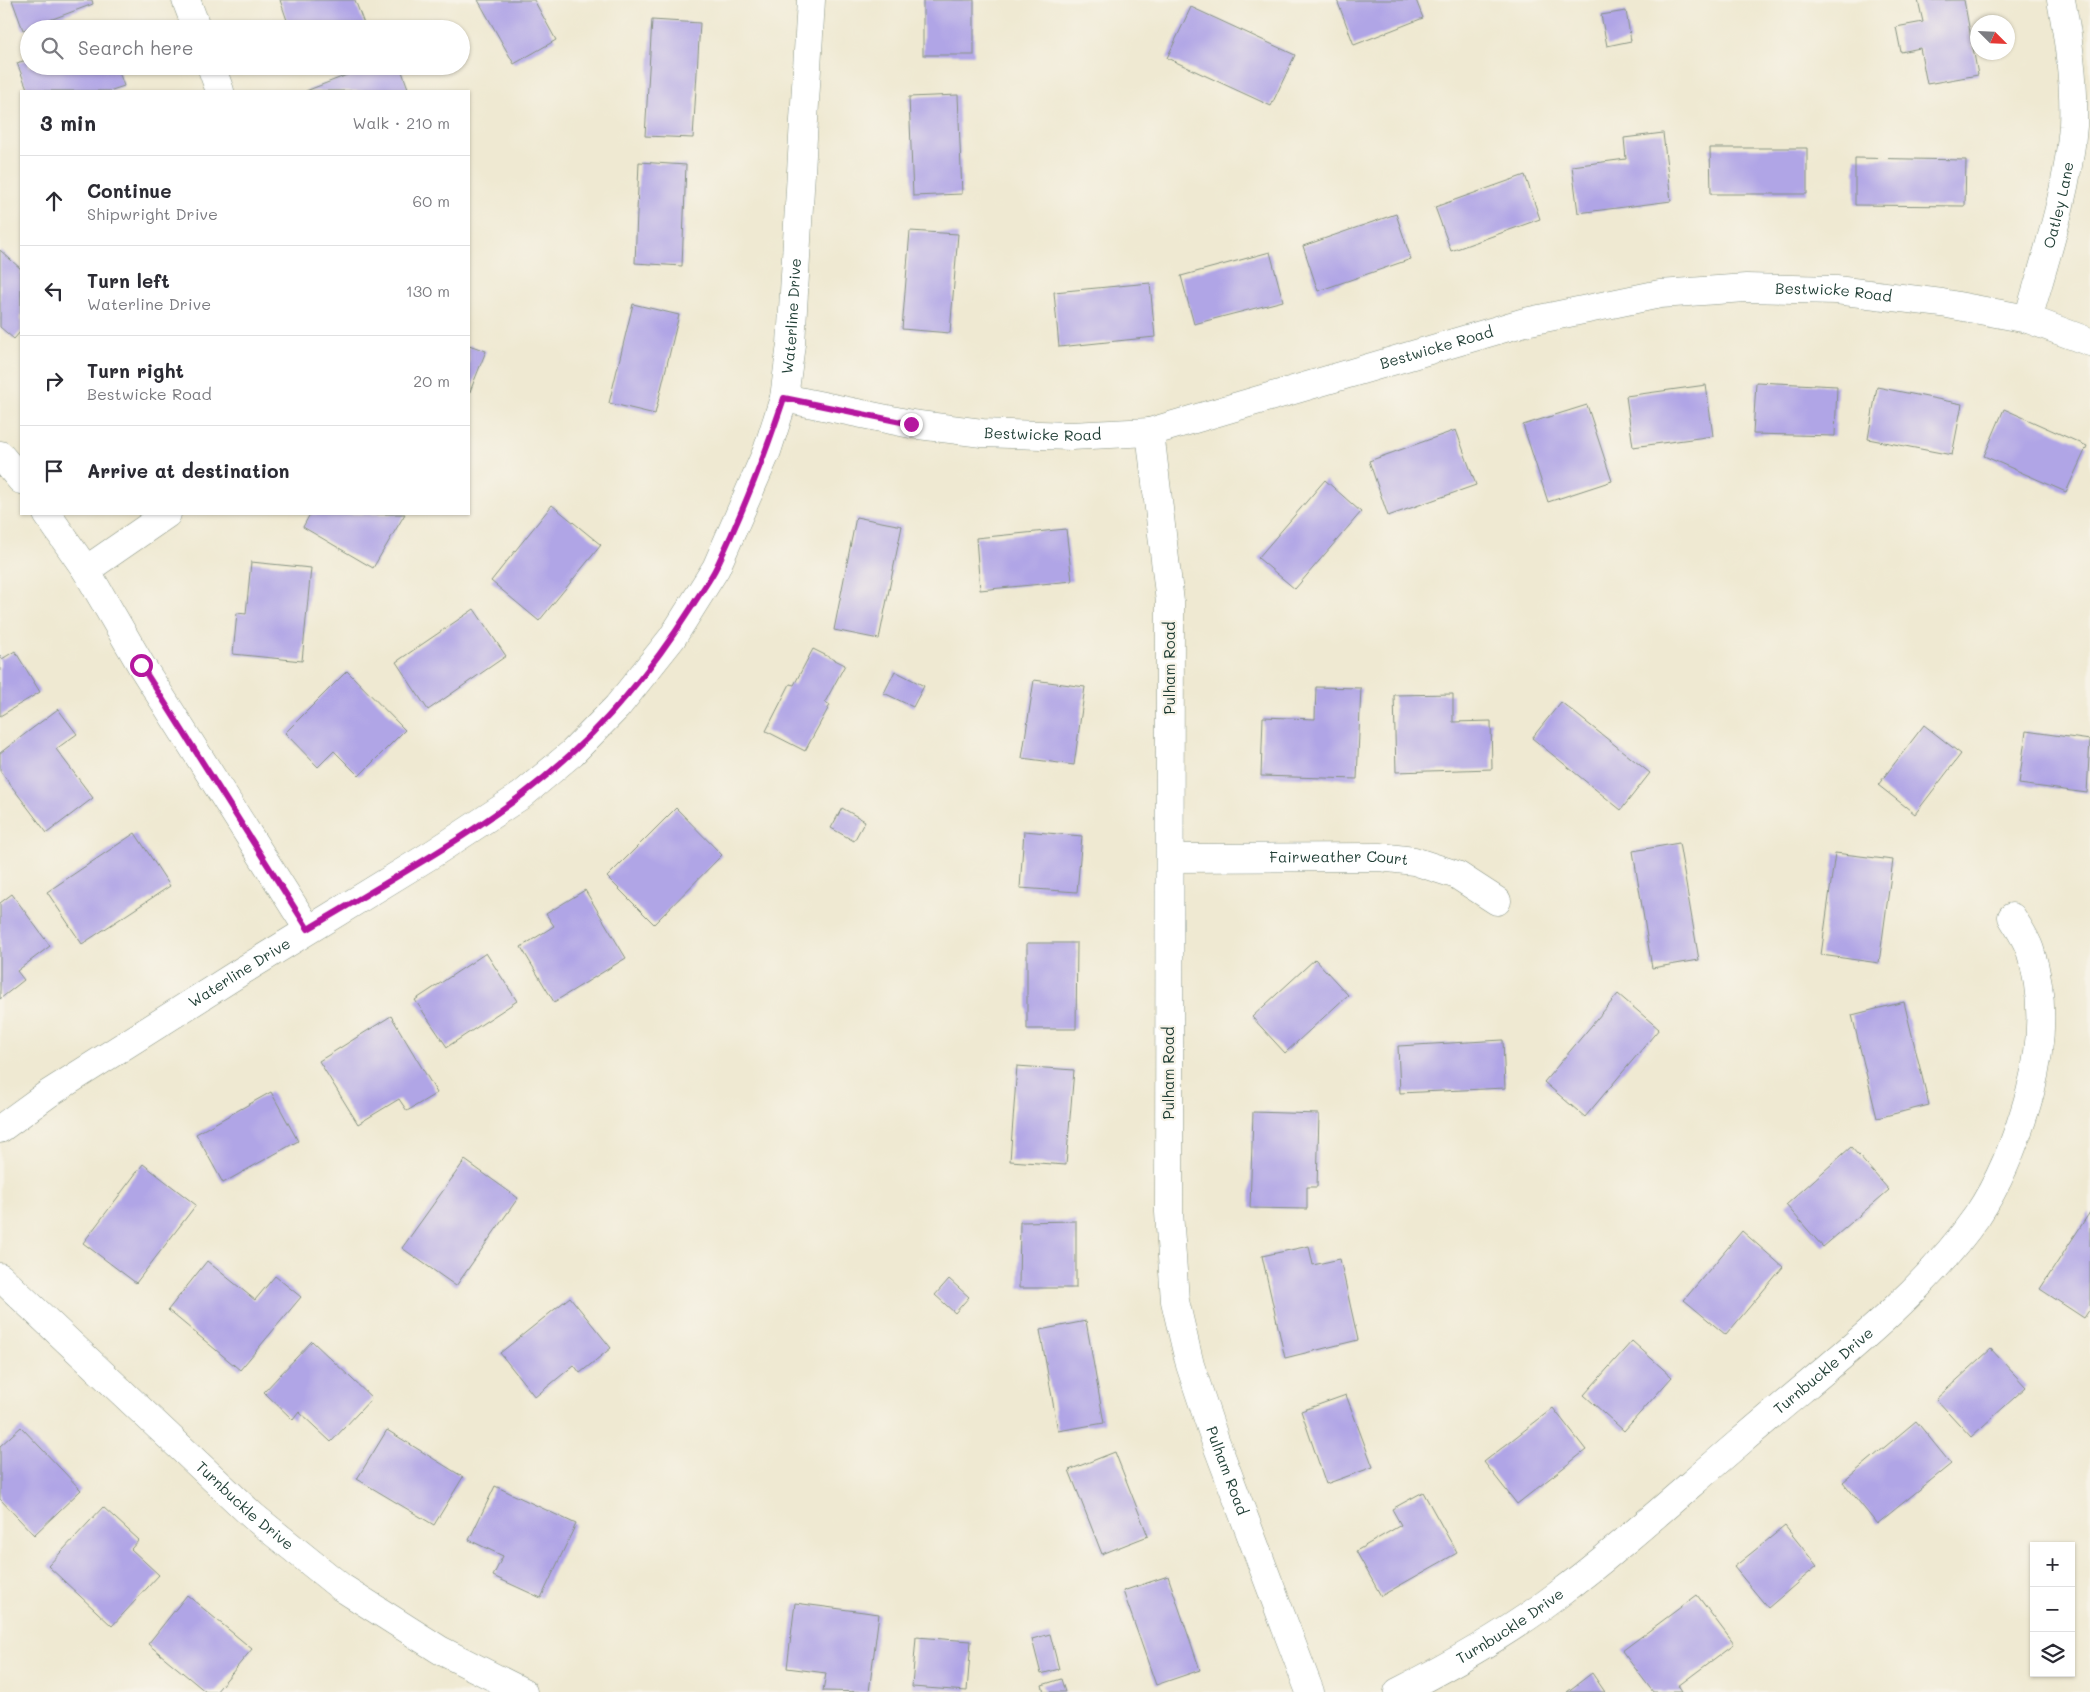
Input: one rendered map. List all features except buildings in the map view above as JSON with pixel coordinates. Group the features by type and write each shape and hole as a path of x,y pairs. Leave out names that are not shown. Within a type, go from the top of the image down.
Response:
{"street":[{"path":"186,0 194,20"},
{"name":"Waterline Drive","path":"0,1129 48,1094 308,929 434,853 522,795 572,753 617,707 672,638 716,568 766,452 784,398 790,344 811,0"},
{"name":"Oatley Lane","path":"2028,319 2050,245 2068,165 2073,126 2073,91 2062,0"},
{"path":"214,75 220,90"},
{"name":"Bestwicke Road","path":"784,398 911,424 982,433 1071,436 1150,432 1525,322 1660,294 1746,288 1836,290 1942,303 2028,319 2090,342"},
{"name":"Pulham Road","path":"1150,432 1170,602 1169,1212 1175,1301 1190,1364 1214,1440 1310,1692"},
{"path":"0,455 20,479"},
{"path":"48,515 86,570 141,665 308,929"},
{"path":"86,570 166,515"},
{"name":"Fairweather Court","path":"1170,858 1380,857 1414,861 1457,875 1496,901"},
{"name":"Turnbuckle Drive","path":"1398,1692 1488,1643 1553,1599 1609,1554 1890,1312 1941,1262 1977,1215 2000,1176 2020,1128 2036,1072 2041,1023 2034,967 2029,947 2012,917"},
{"name":"Turnbuckle Drive","path":"0,1277 253,1516 341,1587 440,1650 522,1692"}],"route":[{"path":"141,665 308,929 434,853 522,795 572,753 617,707 672,638 716,568 766,452 784,398 911,424"}]}
